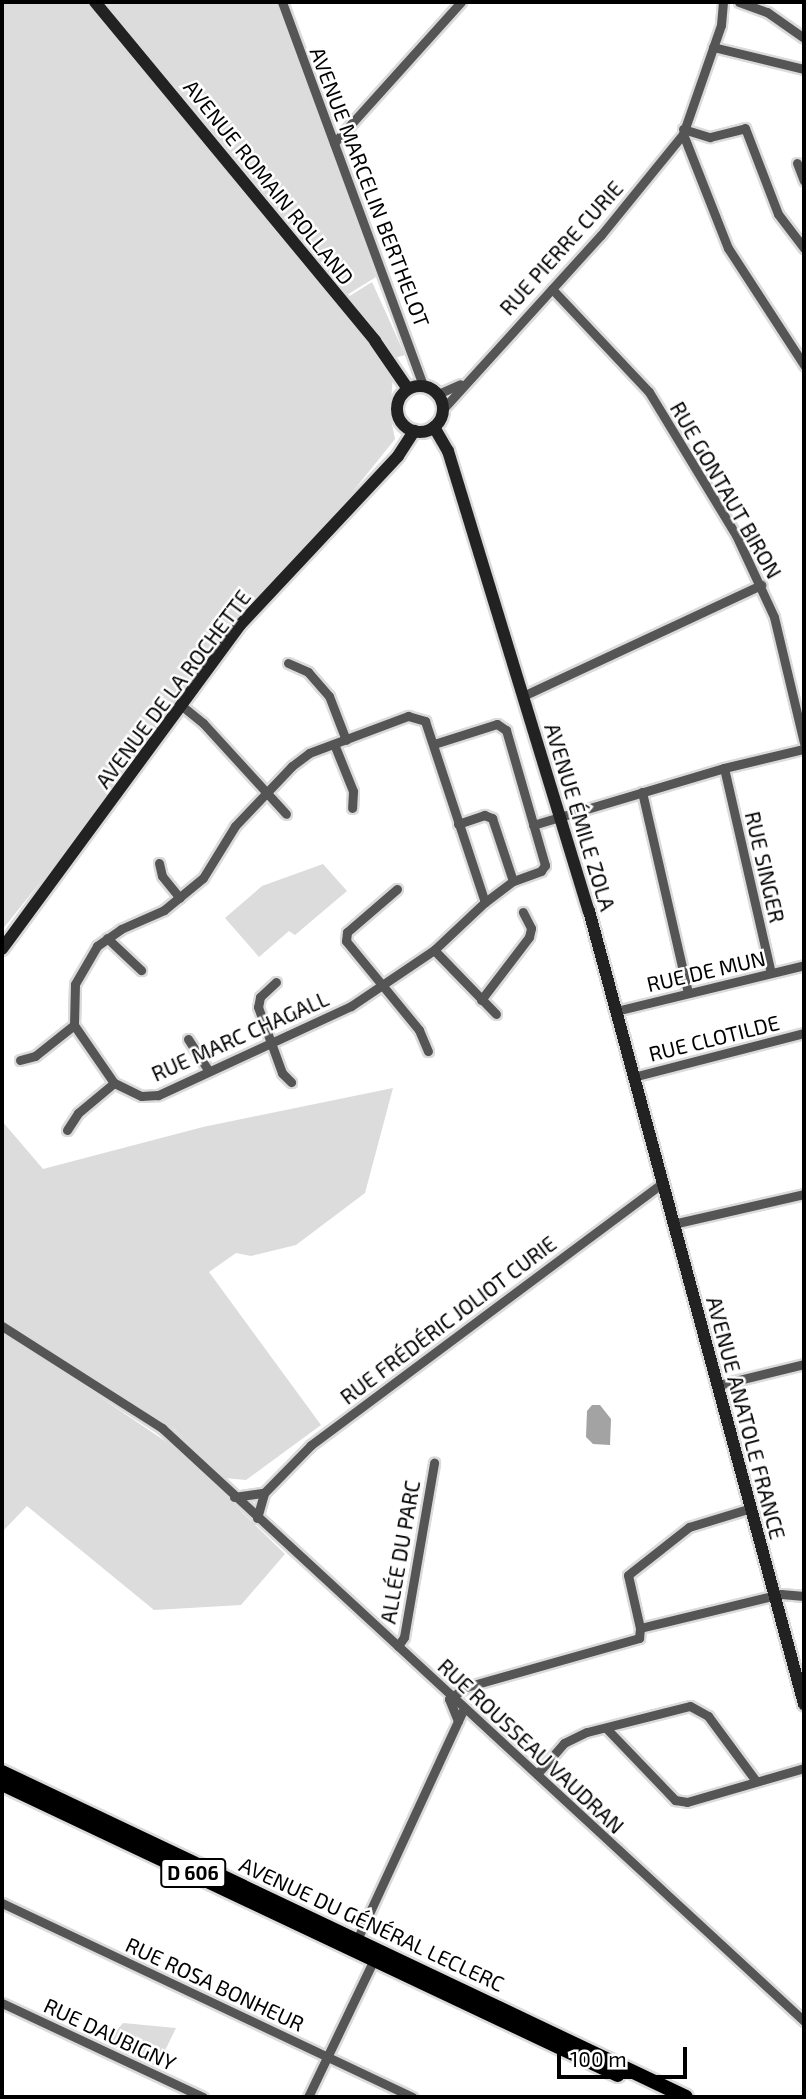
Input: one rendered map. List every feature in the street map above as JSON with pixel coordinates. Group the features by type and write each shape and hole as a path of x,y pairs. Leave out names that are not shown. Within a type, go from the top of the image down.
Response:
{"main road":[{"name":"AVENUE ROMAIN ROLLAND","path":"96,2 375,341 408,389"},
{"path":"423,386 438,394 443,409 434,427 414,431 405,426 397,412 400,397 408,389 423,386"},
{"name":"AVENUE ÉMILE ZOLA","path":"434,427 448,451 561,817 673,1224"},
{"name":"AVENUE DE LA ROCHETTE","path":"2,949 240,625 398,456 414,431"},
{"name":"AVENUE ANATOLE FRANCE","path":"673,1224 804,1703"},
{"name":"AVENUE DU GÉNÉRAL LECLERC","path":"2,1772 665,2097"},
{"name":"AVENUE DU GÉNÉRAL LECLERC","path":"2,1784 354,1945"},
{"name":"AVENUE DU GÉNÉRAL LECLERC","path":"375,1955 686,2097"}],"street":[{"name":"AVENUE MARCELIN BERTHELOT","path":"282,2 423,386"},
{"path":"334,143 461,2"},
{"path":"723,2 713,47 683,132 728,248 804,365"},
{"path":"739,2 767,12 804,38"},
{"path":"713,47 804,69"},
{"path":"683,132 710,137 745,128 778,214 803,242"},
{"name":"RUE PIERRE CURIE","path":"443,409 462,383 552,289 683,132"},
{"path":"797,163 804,181"},
{"name":"RUE GONTAUT BIRON","path":"552,289 649,392 706,482 761,585 783,649 804,743"},
{"name":"RUE PIERRE CURIE","path":"438,394 462,383"},
{"path":"523,696 761,585"},
{"path":"288,663 308,672 329,696 346,740"},
{"path":"182,706 203,723 286,814"},
{"path":"67,1130 78,1114 114,1083 74,1025 73,997 80,972 107,938 180,898 203,878 235,826 292,766 334,744 412,715 425,721 485,902"},
{"path":"434,744 497,724 506,730 533,825 724,768 804,749"},
{"path":"334,744 353,792 352,808"},
{"name":"RUE SINGER","path":"724,768 771,973"},
{"path":"642,792 688,993"},
{"path":"458,824 484,815 492,818 513,881"},
{"name":"RUE MARC CHAGALL","path":"114,1083 141,1096 158,1095 270,1041 351,1006 433,950 485,902 513,881 541,871 545,865 533,825"},
{"path":"159,863 162,876 180,898"},
{"path":"397,889 346,936 419,1030 428,1051"},
{"path":"481,1000 529,937 531,928 523,912"},
{"path":"107,938 141,970"},
{"path":"433,950 496,1014"},
{"name":"RUE DE MUN","path":"615,1011 804,965"},
{"path":"276,982 259,1001 282,1073 291,1082"},
{"path":"20,1060 35,1055 74,1025"},
{"name":"RUE CLOTILDE","path":"633,1077 804,1033"},
{"path":"188,1039 209,1071"},
{"name":"RUE FRÉDÉRIC JOLIOT CURIE","path":"257,1518 264,1493 311,1445 662,1184"},
{"path":"673,1224 804,1194"},
{"name":"RUE ROUSSEAU VAUDRAN","path":"2,1326 144,1412 804,2021"},
{"path":"718,1385 804,1364"},
{"name":"ALLÉE DU PARC","path":"398,1646 404,1637 434,1463"},
{"path":"234,1497 264,1493"},
{"path":"458,1721 448,1704 452,1696 466,1687 639,1638 640,1628 628,1575 689,1527 751,1508"},
{"path":"640,1628 775,1595 804,1596"},
{"path":"537,1774 564,1743 681,1706 700,1708 756,1781"},
{"path":"354,1945 464,1708"},
{"path":"606,1728 675,1800 687,1802 804,1768"},
{"name":"RUE ROSA BONHEUR","path":"2,1903 413,2097"},
{"path":"308,2097 375,1955"},
{"name":"RUE DAUBIGNY","path":"2,2003 203,2097"}],"shaded area":[{"path":"2,2 276,2 376,277 334,303 393,376 390,414 395,439 2,930"},
{"path":"372,282 405,355 395,358 348,297"},
{"path":"323,864 347,891 295,935 289,931 259,957 225,918 262,886"},
{"path":"393,1088 365,1193 296,1245 251,1256 236,1253 209,1272 321,1425 246,1480 225,1478 173,1428 2,1321 2,1121 43,1169 203,1127"},
{"path":"2,1331 177,1449 285,1554 241,1605 154,1610 27,1506 2,1532"},
{"path":"592,1405 600,1405 611,1419 610,1445 593,1444 586,1437 587,1411"},
{"path":"123,2023 176,2028 157,2067 106,2043"}]}
